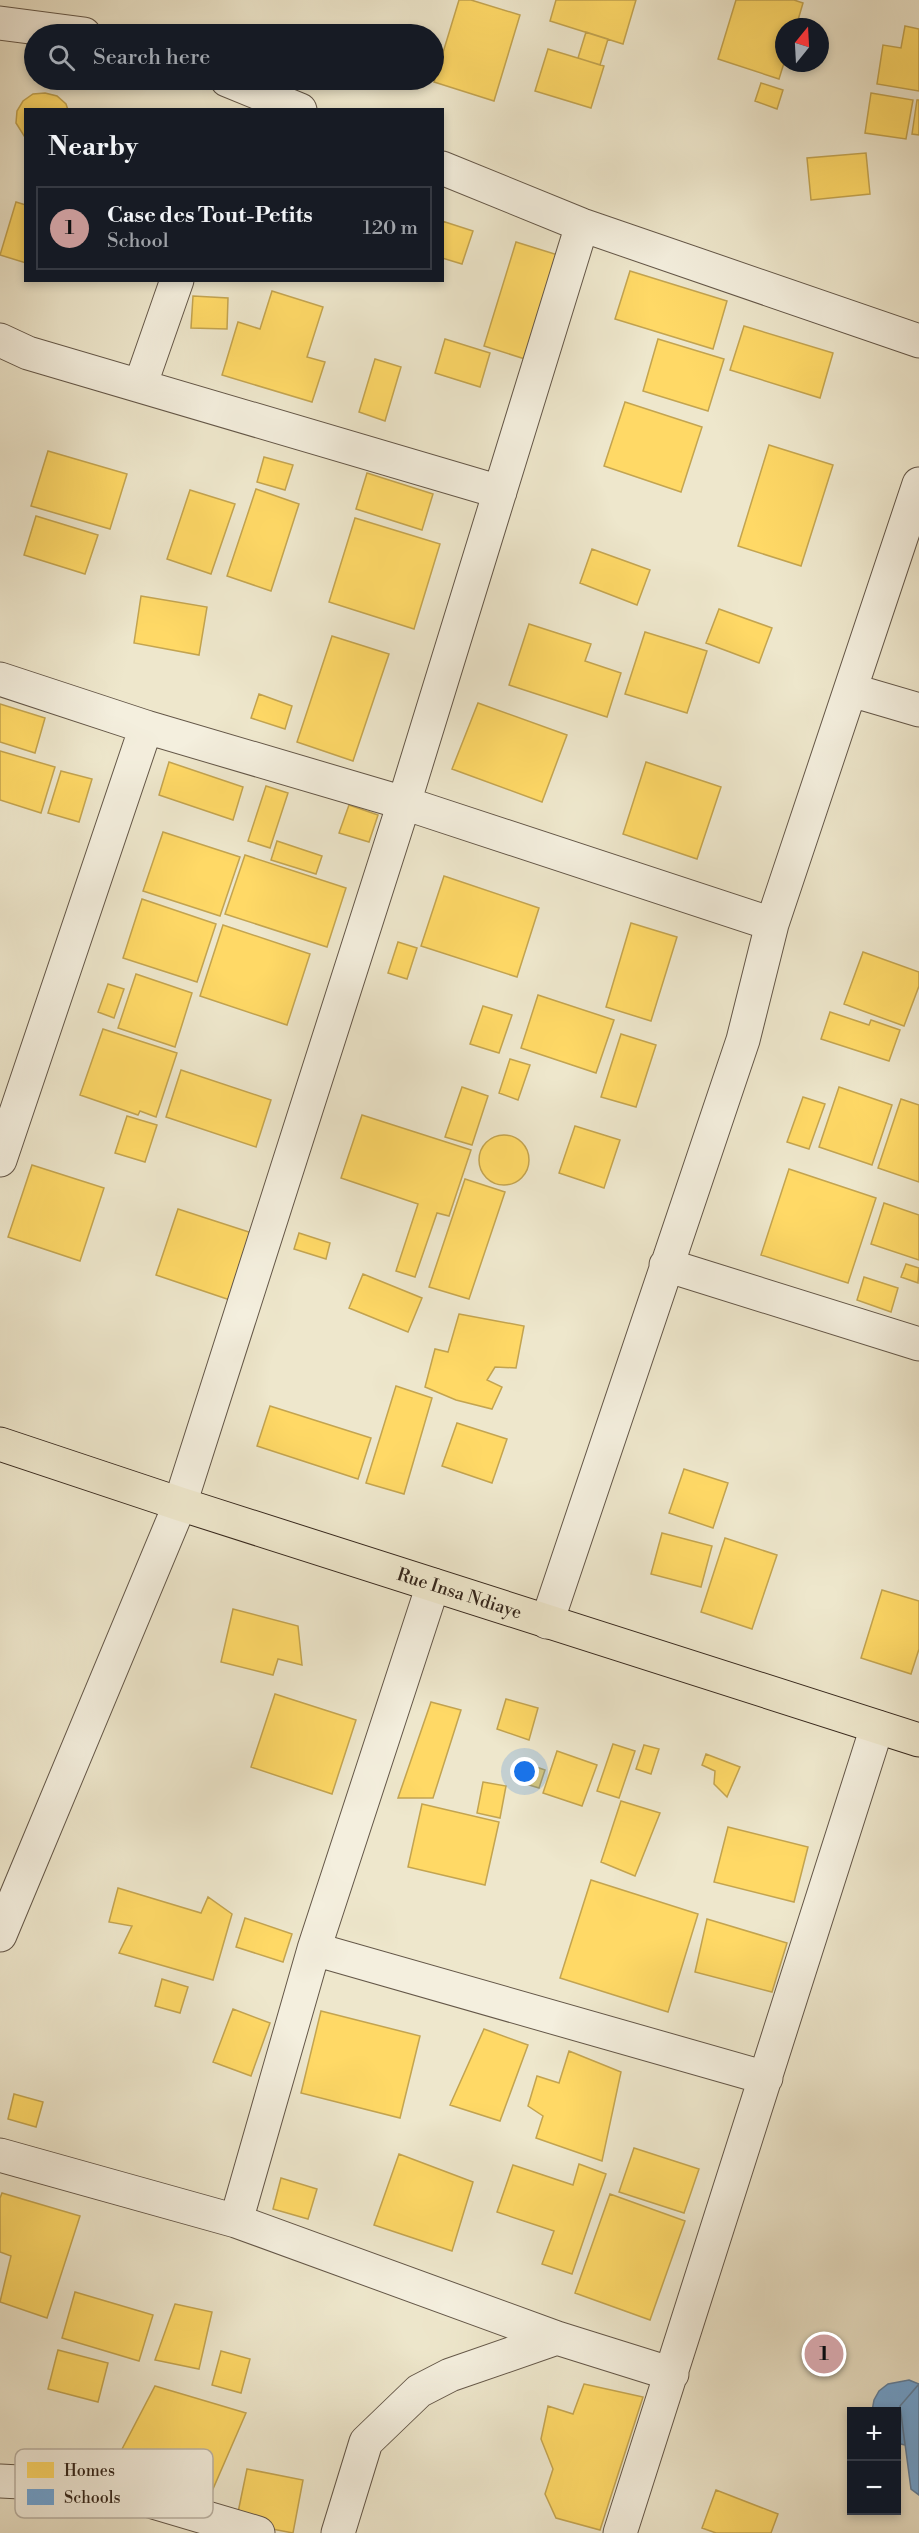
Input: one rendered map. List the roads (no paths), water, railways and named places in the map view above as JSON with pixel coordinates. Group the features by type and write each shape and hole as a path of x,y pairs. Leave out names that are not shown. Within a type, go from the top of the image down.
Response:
{"main road":[{"name":"Rue Insa Ndiaye","path":"0,1444 180,1504 919,1740"}],"street":[{"path":"0,23 24,26"},
{"path":"236,92 293,108"},
{"path":"444,169 582,225 919,341"},
{"path":"0,1935 180,1504 404,803 582,225"},
{"path":"140,386 176,282"},
{"path":"0,340 28,353 500,492"},
{"path":"547,1622 743,1040 772,924 919,484"},
{"path":"0,679 146,727 404,803 772,924"},
{"path":"851,690 919,710"},
{"path":"0,1160 146,727"},
{"path":"666,1265 919,1344"},
{"path":"236,2221 314,1949 433,1585"},
{"path":"620,2533 877,1727"},
{"path":"314,1949 766,2078"},
{"path":"0,2155 236,2221 557,2338 672,2374"},
{"path":"338,2533 366,2442 419,2391 450,2375 557,2338"},
{"path":"0,2481 15,2482"},
{"path":"207,2518 258,2533"}],"place":[{"name":"Case des Tout-Petits","path":"824,2354"}]}
